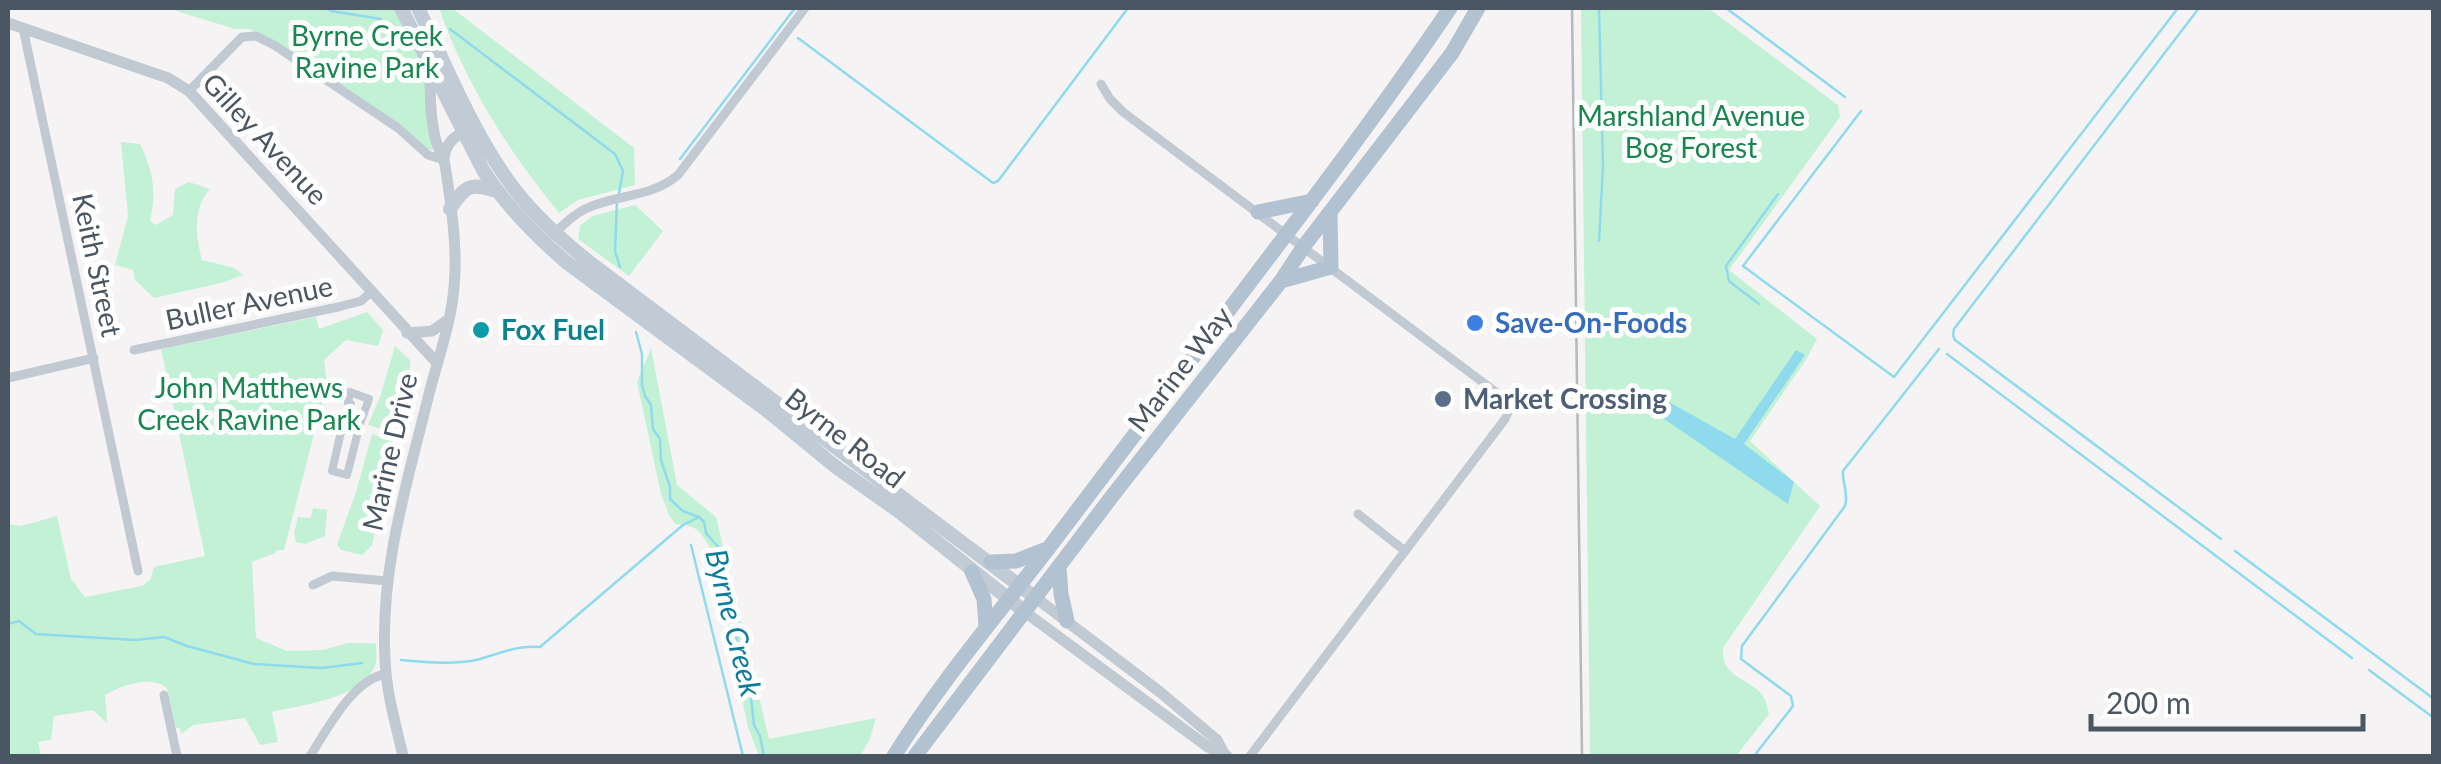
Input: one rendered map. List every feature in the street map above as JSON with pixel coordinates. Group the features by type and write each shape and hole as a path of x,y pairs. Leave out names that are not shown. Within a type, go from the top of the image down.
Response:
{"main road":[{"path":"401,8 470,129"},
{"path":"418,8 470,129"},
{"name":"Marine Way","path":"894,756 986,627 1405,76 1450,8"},
{"name":"Marine Way","path":"915,756 1452,53 1478,8"},
{"name":"Byrne Road","path":"470,129 496,191 550,238 588,261 1036,598"},
{"name":"Byrne Road","path":"470,129 566,262 765,408 1025,612"},
{"path":"450,210 469,187 496,191"},
{"path":"1258,212 1312,201"},
{"path":"1280,281 1332,268 1330,214"},
{"path":"991,562 1016,561 1048,549"},
{"path":"1059,567 1067,621"},
{"path":"972,572 984,600 986,627"}],"street":[{"path":"550,238 582,210 662,187 678,175 805,8"},
{"name":"Gilley Avenue","path":"8,23 168,78 189,91 437,363"},
{"name":"Keith Street","path":"23,28 138,571"},
{"path":"189,91 240,39 251,36 274,46 398,128 428,155 444,160 445,148 470,129"},
{"name":"Marine Drive","path":"403,756 386,674 384,614 401,506 450,319 455,269 444,160 434,132 430,64"},
{"path":"1101,84 1123,112 1494,390 1505,399 1508,410 1506,419 1250,756"},
{"name":"Buller Avenue","path":"134,350 338,307 361,301 371,292"},
{"path":"407,333 432,331 450,319"},
{"path":"8,378 94,358"},
{"path":"350,392 369,399 347,475 332,471 351,404 350,392"},
{"path":"1358,514 1405,551"},
{"path":"314,585 341,576 388,582"},
{"name":"Byrne Road","path":"1036,598 1217,740 1226,756"},
{"name":"Byrne Road","path":"1025,612 1208,748 1226,756"},
{"path":"310,756 354,693 369,679 386,674"},
{"path":"164,695 177,756"}],"green space":[{"name":"Byrne Creek Ravine Park","path":"167,8 394,8 425,72 433,149 428,151 256,32"},
{"path":"439,8 452,8 634,148 635,185 578,200 559,213 490,116"},
{"name":"Marshland Avenue Bog Forest","path":"1581,8 1708,8 1838,105 1840,117 1729,270 1817,339 1750,441 1820,506 1723,648 1726,666 1759,691 1769,714 1736,756 1590,756"},
{"path":"121,142 140,144 151,172 150,221 156,225 173,215 175,189 189,182 210,189 198,214 202,260 234,268 243,275 154,298 135,280 133,270 115,265 128,216"},
{"path":"635,205 663,231 629,276 578,239 580,226 592,216"},
{"name":"John Matthews Creek Ravine Park","path":"367,312 383,330 378,346 346,340 324,360 327,384 284,550 252,562 256,638 287,651 376,643 375,665 366,679 329,699 272,712 278,742 260,745 245,718 193,725 181,734 180,728 176,728 167,688 152,682 136,683 105,695 107,723 93,710 54,716 51,740 38,742 41,756 8,756 8,524 21,526 57,516 71,579 85,597 142,586 151,579 154,567 205,556 161,349 316,317 319,329"},
{"path":"395,346 410,360 409,412 385,430 368,425"},
{"path":"651,348 677,485 716,517 769,739 876,718 860,756 759,756 748,727 709,546 696,529 675,524 661,494 637,382"},
{"path":"372,434 395,444 372,545 362,555 341,550 337,545"},
{"path":"313,508 327,510 325,536 305,544 296,542 298,517 311,518"}],"water":[{"path":"1796,350 1805,355 1744,444 1794,482 1788,504 1654,412 1662,398 1735,439"}],"waterway":[{"name":"Byrne Creek","path":"326,8 381,19"},
{"path":"680,159 795,8"},
{"path":"798,38 993,183 1128,8"},
{"path":"1599,8 1603,167 1599,241"},
{"path":"1726,8 1845,97"},
{"path":"1861,111 1743,266 1894,377 2178,8"},
{"path":"2199,8 1953,335 2221,539"},
{"name":"Byrne Creek","path":"450,29 615,154 623,171 619,193"},
{"path":"1759,304 1729,281 1726,266 1778,194"},
{"name":"Byrne Creek","path":"617,201 615,251 620,267"},
{"name":"Byrne Creek","path":"636,332 642,354 642,385 651,405 653,429 660,439 670,499 683,511 699,517 720,549 744,685 751,697 754,725 764,756"},
{"path":"1754,756 1793,706 1791,696 1741,659 1742,646 1845,506 1843,471 1939,349"},
{"path":"1947,354 2352,658"},
{"path":"401,660 467,662 515,649 540,647 683,525 699,517"},
{"path":"691,545 743,756"},
{"path":"2235,551 2434,699"},
{"path":"8,624 19,621 36,634 135,640 164,637 254,664 322,668 362,663"},
{"path":"2369,670 2434,718"}],"railway":[{"path":"1572,8 1582,756"}],"place":[{"name":"Save-On-Foods","path":"1475,323"},
{"name":"Fox Fuel","path":"481,330"},
{"name":"Market Crossing","path":"1443,399"}]}
